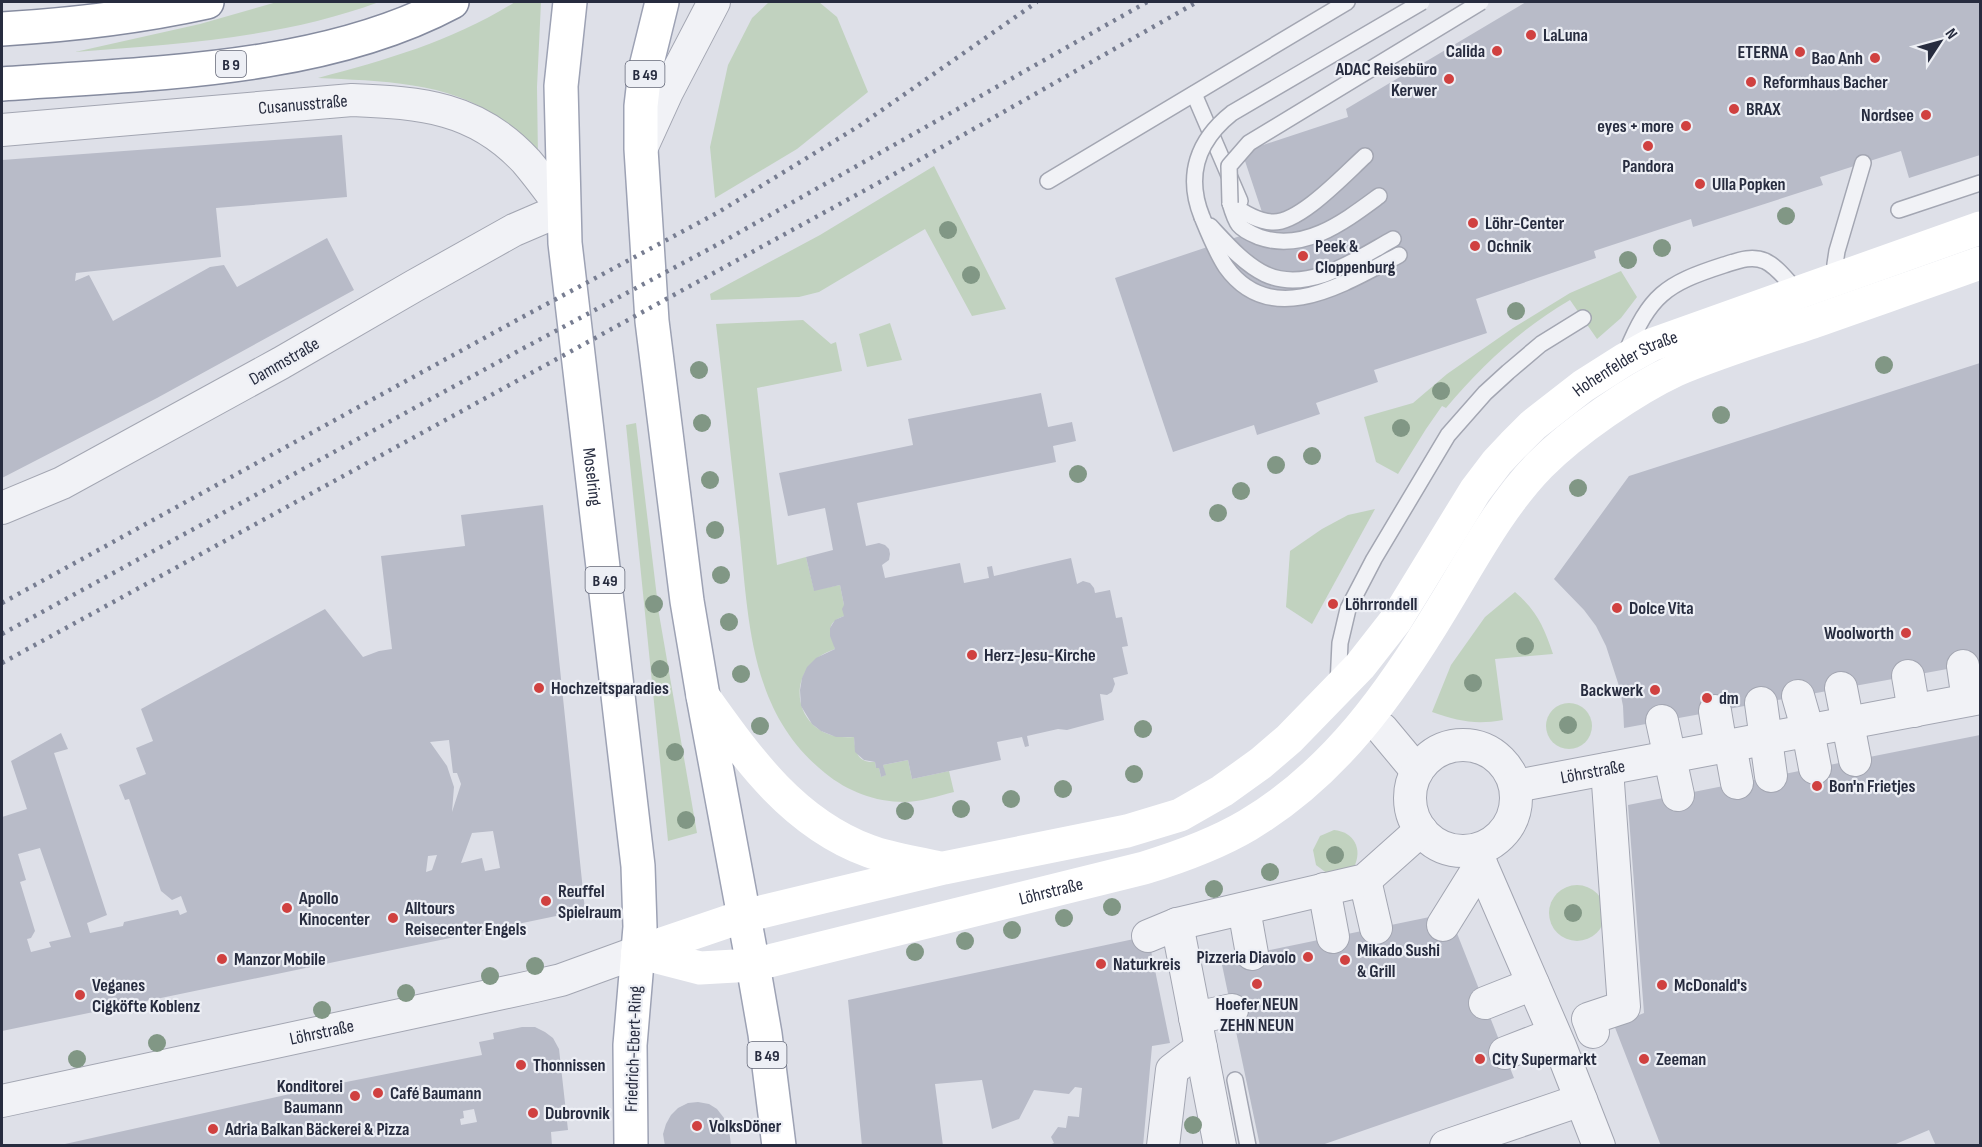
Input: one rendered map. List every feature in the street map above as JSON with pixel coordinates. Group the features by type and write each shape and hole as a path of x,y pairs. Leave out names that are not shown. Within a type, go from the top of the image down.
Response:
{"main road":[{"path":"2,29 104,21 207,2"},
{"name":"B 9","path":"2,84 210,68 288,55 362,39 452,2"},
{"name":"Moselring","path":"570,2 561,86 563,209 574,322 638,866 640,927 638,952"},
{"name":"B 49","path":"662,2 645,71 641,106 641,149 652,321 673,501 703,696 765,1034 779,1146"},
{"name":"Hohenfelder Straße","path":"1378,644 1412,595 1475,491 1497,462 1558,404 1624,360 1677,334 1980,228"},
{"name":"Hohenfelder Straße","path":"1401,673 1509,501 1541,465 1562,446 1629,397 1674,372 1716,354 1980,263"},
{"name":"Löhrstraße","path":"638,952 744,916 944,868 1127,831 1180,814 1222,791 1261,763 1338,691 1378,644"},
{"name":"Löhrstraße","path":"638,952 700,968 753,964 1144,868 1176,858 1229,836 1276,806 1336,755 1362,727 1401,673"},
{"path":"703,696 764,777 785,799 819,825 849,843 871,852 944,868"},
{"name":"Friedrich-Ebert-Ring","path":"631,1146 630,1045 638,952"}],"street":[{"path":"641,149 714,2"},
{"name":"Cusanusstraße","path":"2,130 352,100 392,101 468,117 488,129 524,159 563,209"},
{"name":"Dammstraße","path":"2,508 62,483 281,363 514,230 563,209"},
{"name":"Löhrstraße","path":"1516,786 1974,699 1963,666"},
{"path":"1908,676 1914,711"},
{"path":"1851,686 1857,721 1855,760"},
{"path":"1798,696 1815,768"},
{"path":"1761,703 1771,776"},
{"path":"1715,711 1737,783"},
{"path":"1662,721 1678,795"},
{"path":"1382,729 1417,771"},
{"path":"1443,925 1478,857 1509,827 1517,805 1516,786 1509,770 1497,756 1481,747 1465,744 1447,747 1429,756 1417,771 1410,796 1412,814 1421,830 1434,843 1478,857"},
{"path":"1593,1032 1588,1019 1624,1007 1632,973 1624,878 1607,769"},
{"path":"1146,926 1177,924 1365,880 1421,830"},
{"path":"1478,857 1557,1040 1599,1146"},
{"path":"1365,880 1376,928"},
{"path":"1318,891 1327,939"},
{"path":"1244,909 1252,954"},
{"path":"1177,924 1220,1146"},
{"name":"Löhrstraße","path":"2,1101 561,980 638,952"},
{"path":"1481,994 1529,975"},
{"path":"1195,1018 1232,1010"},
{"path":"1505,1053 1557,1040"},
{"path":"1160,1099 1201,1048"},
{"path":"1446,1146 1581,1100"}],"lane":[{"path":"1048,181 1347,2"},
{"path":"1399,255 1347,282 1302,298 1271,297 1255,292 1241,282 1227,267 1196,204 1194,177 1205,141 1217,125 1232,113 1422,2"},
{"path":"1379,196 1345,221 1317,235 1298,241 1279,242 1251,234 1238,224 1229,166 1249,143 1481,2"},
{"path":"1194,94 1235,202 1244,214 1273,222 1293,216 1321,197 1365,156"},
{"path":"1847,310 1835,264 1863,163"},
{"path":"1899,210 1980,183"},
{"path":"1202,217 1231,248 1264,274 1290,280 1330,272 1393,239"},
{"path":"1624,360 1637,327 1653,302 1677,283 1694,275 1744,259 1755,258 1764,260 1775,267 1798,292"},
{"path":"1338,691 1340,643 1348,609 1374,559 1448,435 1485,393 1508,372 1541,344 1583,318"},
{"path":"1235,1080 1248,1146"}],"green space":[{"path":"277,2 379,2 305,24 267,32 190,42 75,52 200,24"},
{"path":"515,2 541,2 537,87 538,159 500,119 480,106 459,97 413,85 318,78 420,48 469,27"},
{"path":"769,2 819,2 837,17 868,92 797,149 715,198 710,147 728,65 752,18"},
{"path":"934,166 1006,309 972,316 925,229 819,292 799,297 711,300 710,294 820,235"},
{"path":"1621,271 1637,297 1621,318 1597,339 1570,300 1519,335 1488,362 1446,408 1442,406 1398,474 1376,462 1364,417 1413,403 1447,374 1513,328 1570,293"},
{"path":"803,320 831,344 836,342 842,371 757,388 777,565 806,557 814,590 840,585 844,605 844,616 833,622 830,630 835,649 817,658 805,672 800,687 801,702 807,717 818,728 834,736 854,737 858,755 864,760 875,762 881,777 885,775 883,765 908,760 912,779 949,771 954,792 904,802 872,798 843,785 825,773 800,748 780,721 757,661 750,629 716,324"},
{"path":"890,323 902,360 867,367 859,334"},
{"path":"636,423 659,614 697,833 668,841 626,425"},
{"path":"1375,509 1312,624 1286,607 1290,551 1322,529 1348,515"},
{"path":"1515,592 1539,620 1553,654 1495,659 1503,720 1467,721 1432,712 1451,665 1485,617"},
{"path":"1569,703 1585,710 1592,726 1585,742 1569,749 1553,742 1546,726 1553,710"},
{"path":"1334,830 1347,834 1355,843 1357,860 1354,867 1328,874 1316,865 1313,850 1320,836"},
{"path":"1571,885 1583,885 1593,889 1601,897 1605,913 1601,929 1593,937 1583,941 1571,941 1561,937 1553,929 1549,919 1549,907 1553,897 1561,889"}],"building":[{"name":"Löhr-Center","path":"1526,2 1980,2 1980,155 1909,178 1901,151 1820,177 1823,185 1693,227 1691,219 1594,251 1596,258 1476,299 1487,333 1374,370 1378,382 1316,403 1320,414 1257,435 1254,425 1173,452 1115,278 1267,227 1242,152 1348,117 1346,109"},
{"path":"342,135 347,197 216,208 221,257 76,273 75,281 89,275 113,321 210,267 224,265 237,287 327,238 354,290 157,398 2,478 2,160"},
{"path":"1980,363 1980,663 1624,728 1619,686 1606,646 1596,626 1584,610 1554,579 1629,476"},
{"name":"Herz-Jesu-Kirche","path":"1041,393 1048,427 1072,422 1076,441 1053,446 1056,462 857,503 866,546 879,543 889,549 889,560 882,565 885,578 960,563 964,583 989,578 987,567 992,566 994,576 1071,558 1077,584 1083,581 1090,583 1095,593 1110,590 1116,618 1122,617 1128,646 1122,647 1128,674 1113,678 1115,684 1112,692 1107,695 1100,694 1104,720 1067,730 1058,729 1027,736 1029,746 1025,747 1022,737 997,742 1001,760 912,779 908,760 883,765 886,775 881,777 875,762 864,760 855,752 854,737 836,737 821,731 812,724 801,706 802,678 807,667 816,658 835,649 830,636 830,628 835,620 844,616 842,609 844,605 840,585 814,591 806,557 833,550 825,508 788,516 779,473 913,445 908,419"},
{"path":"543,505 585,910 2,1031 2,817 27,809 11,761 61,733 68,749 54,753 107,915 87,923 90,933 123,926 124,922 178,910 180,915 187,912 181,896 172,900 161,891 129,799 125,800 119,785 146,774 136,748 153,741 141,709 325,609 363,657 392,649 381,556 465,546 461,515","holes":["449,740 453,773 457,773 461,784 452,812 454,787 447,766 430,742","493,831 500,868 485,871 482,858 461,863 472,833","40,848 71,937 49,942 51,947 31,952 27,939 31,938 35,931 20,882 26,880 18,854","437,855 432,870 426,872 428,856"]},
{"path":"1980,735 1980,1146 1936,1146 1929,1130 1891,1146 1661,1146 1614,1025 1644,1013 1628,805"},
{"path":"1449,913 1514,1078 1319,1146 1260,1146 1221,960"},
{"path":"1148,936 1170,1043 1152,1046 1143,1146 1047,1146 1054,1143 1051,1137 1058,1127 1066,1128 1068,1116 1079,1117 1082,1088 1075,1087 1069,1094 1034,1090 1019,1119 992,1129 982,1080 935,1084 943,1146 862,1146 848,1000"},
{"path":"522,1027 535,1027 553,1038 559,1049 568,1130 551,1132 552,1146 56,1146 326,1086 482,1055 479,1042 494,1039 493,1033","holes":["474,1109 477,1122 461,1125 460,1119 464,1118 463,1111"]},
{"name":"VolksDöner","path":"688,1103 709,1104 717,1109 724,1118 729,1128 731,1146 665,1146 663,1134 671,1115"}],"railway":[{"path":"2,603 517,320 717,213 859,126 1037,2"},
{"path":"2,634 724,241 1147,2"},
{"path":"2,663 889,177 1197,2"}],"place":[{"name":"LaLuna","path":"1531,35"},
{"name":"Calida","path":"1497,51"},
{"name":"ETERNA","path":"1800,52"},
{"name":"Bao Anh","path":"1875,58"},
{"name":"ADAC Reisebüro Kerwer","path":"1449,79"},
{"name":"Reformhaus Bacher","path":"1751,82"},
{"name":"BRAX","path":"1734,109"},
{"name":"Nordsee","path":"1926,115"},
{"name":"eyes + more","path":"1686,126"},
{"name":"Pandora","path":"1648,146"},
{"name":"Ulla Popken","path":"1700,184"},
{"name":"Löhr-Center","path":"1473,223"},
{"name":"Ochnik","path":"1475,246"},
{"name":"Peek & Cloppenburg","path":"1303,256"},
{"name":"Löhrrondell","path":"1333,604"},
{"name":"Dolce Vita","path":"1617,608"},
{"name":"Woolworth","path":"1906,633"},
{"name":"Herz-Jesu-Kirche","path":"972,655"},
{"name":"Hochzeitsparadies","path":"539,688"},
{"name":"Backwerk","path":"1655,690"},
{"name":"dm","path":"1707,698"},
{"name":"Bon'n Frietjes","path":"1817,786"},
{"name":"Reuffel Spielraum","path":"546,901"},
{"name":"Apollo Kinocenter","path":"287,908"},
{"name":"Alltours Reisecenter Engels","path":"393,918"},
{"name":"Pizzeria Diavolo","path":"1308,957"},
{"name":"Manzor Mobile","path":"222,959"},
{"name":"Mikado Sushi & Grill","path":"1345,960"},
{"name":"Naturkreis","path":"1101,964"},
{"name":"Hoefer NEUN ZEHN NEUN","path":"1257,984"},
{"name":"McDonald's","path":"1662,985"},
{"name":"Veganes Cigköfte Koblenz","path":"80,995"},
{"name":"City Supermarkt","path":"1480,1059"},
{"name":"Zeeman","path":"1644,1059"},
{"name":"Thonnissen","path":"521,1065"},
{"name":"Café Baumann","path":"378,1093"},
{"name":"Konditorei Baumann","path":"355,1096"},
{"name":"Dubrovnik","path":"533,1113"},
{"name":"VolksDöner","path":"697,1126"},
{"name":"Adria Balkan Bäckerei & Pizza","path":"213,1129"}]}
